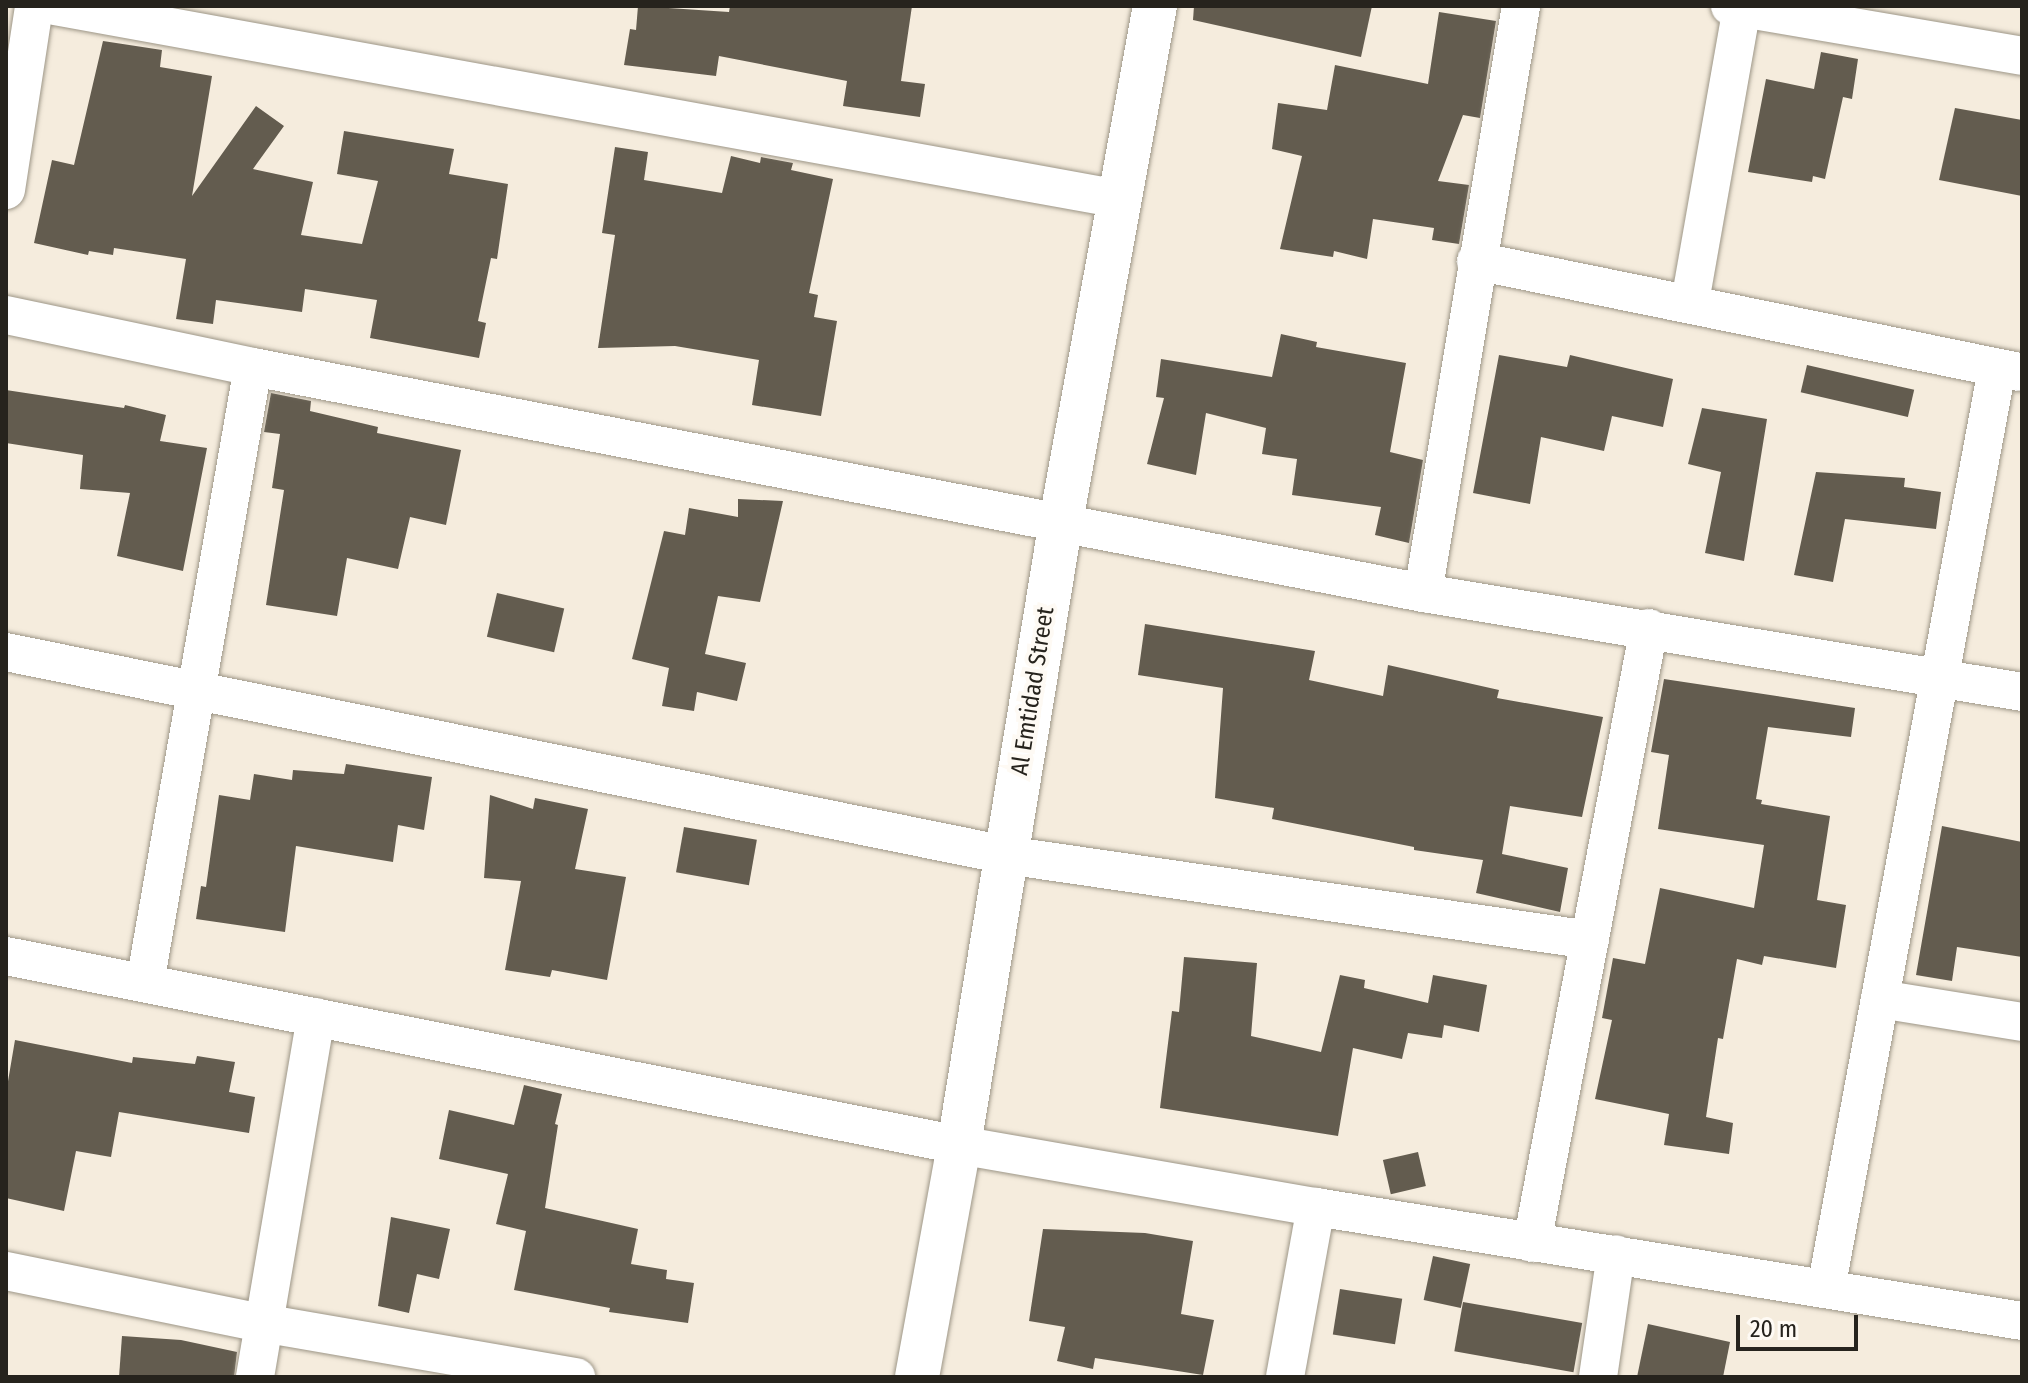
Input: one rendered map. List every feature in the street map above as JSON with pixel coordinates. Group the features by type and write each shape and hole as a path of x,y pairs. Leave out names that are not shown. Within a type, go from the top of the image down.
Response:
{"street":[{"path":"6,190 34,6"},
{"path":"55,6 1119,199"},
{"name":"Al Emtidad Street","path":"917,1377 959,1145 1061,521 1155,6"},
{"path":"1423,593 1521,6"},
{"path":"1690,302 1738,7 2022,56"},
{"path":"1476,261 1690,302 2009,370 1938,678 1826,1289"},
{"path":"6,315 253,367 1423,593 2022,692"},
{"path":"145,983 253,367"},
{"path":"1532,1243 1649,628"},
{"path":"6,652 1006,855 1590,940"},
{"path":"6,956 959,1145 1532,1243 2022,1321"},
{"path":"1880,999 2022,1022"},
{"path":"255,1377 316,1017"},
{"path":"1285,1377 1316,1207"},
{"path":"1598,1377 1616,1254"},
{"path":"6,1271 262,1323 576,1377"}],"building":[{"path":"638,6 729,12 730,6 912,6 901,81 925,84 920,117 843,106 847,81 719,56 716,76 624,65 630,29 636,30"},
{"path":"1194,6 1372,6 1361,57 1193,20"},
{"path":"1439,12 1496,21 1480,118 1463,115 1438,181 1469,185 1459,244 1432,240 1434,228 1373,219 1367,259 1334,251 1333,257 1280,249 1302,156 1272,149 1278,103 1327,110 1335,65 1428,84"},
{"path":"103,41 162,50 160,67 212,76 192,196 256,106 284,126 253,169 313,182 301,235 362,244 378,181 337,174 344,131 454,149 449,174 508,184 497,259 491,258 478,321 486,323 479,358 370,338 377,300 305,289 302,312 216,300 213,324 176,319 186,259 114,248 113,255 89,251 88,255 34,243 52,160 74,165"},
{"path":"1821,52 1858,59 1852,99 1843,97 1825,179 1813,176 1812,182 1748,172 1766,79 1814,89"},
{"path":"1955,108 2022,120 2022,196 1939,180"},
{"path":"615,147 648,152 644,180 722,193 731,156 760,163 761,157 793,163 791,170 833,179 809,293 818,295 814,317 837,321 821,416 752,405 759,360 675,346 598,348 615,235 602,233"},
{"path":"1281,334 1317,342 1316,347 1406,363 1390,452 1423,460 1409,543 1375,535 1381,507 1292,495 1297,459 1262,454 1266,428 1206,413 1196,475 1147,464 1164,398 1156,397 1161,359 1272,377"},
{"path":"1499,355 1567,367 1570,355 1673,379 1663,427 1612,416 1604,451 1541,437 1530,504 1473,493"},
{"path":"1807,365 1914,390 1908,417 1801,392"},
{"path":"6,390 124,408 125,405 166,415 160,441 207,448 183,571 117,556 130,493 80,489 83,455 6,443"},
{"path":"271,393 311,401 310,411 378,427 377,433 461,450 446,525 410,517 398,569 347,558 337,616 266,605 284,490 272,488 280,434 264,432"},
{"path":"1702,408 1767,419 1744,561 1705,553 1721,472 1688,464"},
{"path":"1816,472 1905,478 1904,487 1941,492 1936,529 1845,519 1833,582 1794,575"},
{"path":"738,499 783,501 760,602 718,596 705,654 746,663 737,701 697,692 694,711 662,706 669,668 632,659 664,531 685,535 689,508 738,517"},
{"path":"497,593 564,609 554,652 487,637"},
{"path":"1145,624 1315,651 1309,680 1383,696 1388,665 1499,690 1497,698 1603,717 1582,817 1510,806 1502,854 1568,868 1560,912 1476,893 1483,860 1414,850 1414,847 1272,819 1274,808 1215,798 1223,688 1138,675"},
{"path":"1664,679 1855,708 1851,737 1768,727 1756,799 1762,800 1761,804 1830,816 1817,900 1846,905 1836,968 1764,956 1762,965 1737,959 1723,1039 1718,1038 1706,1117 1733,1123 1729,1154 1664,1145 1669,1114 1595,1099 1612,1020 1602,1018 1613,958 1645,964 1660,888 1754,908 1764,845 1658,829 1669,755 1651,752"},
{"path":"346,764 432,777 424,830 398,825 393,862 296,846 285,932 196,919 201,886 206,887 219,795 250,800 254,774 292,780 293,770 344,774"},
{"path":"490,795 533,809 535,798 588,809 575,869 626,877 607,980 552,970 550,977 505,970 521,881 484,878"},
{"path":"1942,826 2022,842 2022,957 1957,947 1952,981 1916,975"},
{"path":"684,827 757,840 749,885 676,872"},
{"path":"1184,957 1257,963 1251,1036 1321,1052 1340,975 1365,980 1364,988 1428,1003 1433,975 1487,985 1479,1032 1444,1025 1442,1038 1408,1033 1402,1059 1353,1048 1338,1136 1160,1108 1172,1011 1179,1012"},
{"path":"15,1040 132,1063 133,1057 195,1064 197,1056 235,1062 229,1092 255,1097 249,1133 119,1112 111,1157 76,1151 64,1211 6,1198 6,1093"},
{"path":"524,1085 562,1094 555,1124 558,1125 545,1208 638,1229 631,1264 667,1270 666,1279 694,1283 688,1323 609,1312 610,1308 514,1290 526,1231 496,1224 508,1174 439,1159 449,1110 514,1125"},
{"path":"1418,1152 1426,1186 1391,1194 1383,1160"},
{"path":"391,1217 450,1229 439,1279 417,1274 409,1313 378,1306"},
{"path":"1043,1229 1145,1233 1193,1241 1181,1314 1214,1320 1203,1375 1095,1358 1093,1369 1057,1361 1065,1327 1029,1321"},
{"path":"1433,1256 1470,1264 1461,1308 1424,1300"},
{"path":"1340,1289 1402,1299 1395,1344 1333,1334"},
{"path":"1463,1302 1582,1323 1573,1372 1454,1351"},
{"path":"1648,1324 1730,1342 1723,1377 1637,1377"},
{"path":"122,1336 181,1340 237,1352 234,1377 119,1377"}]}
